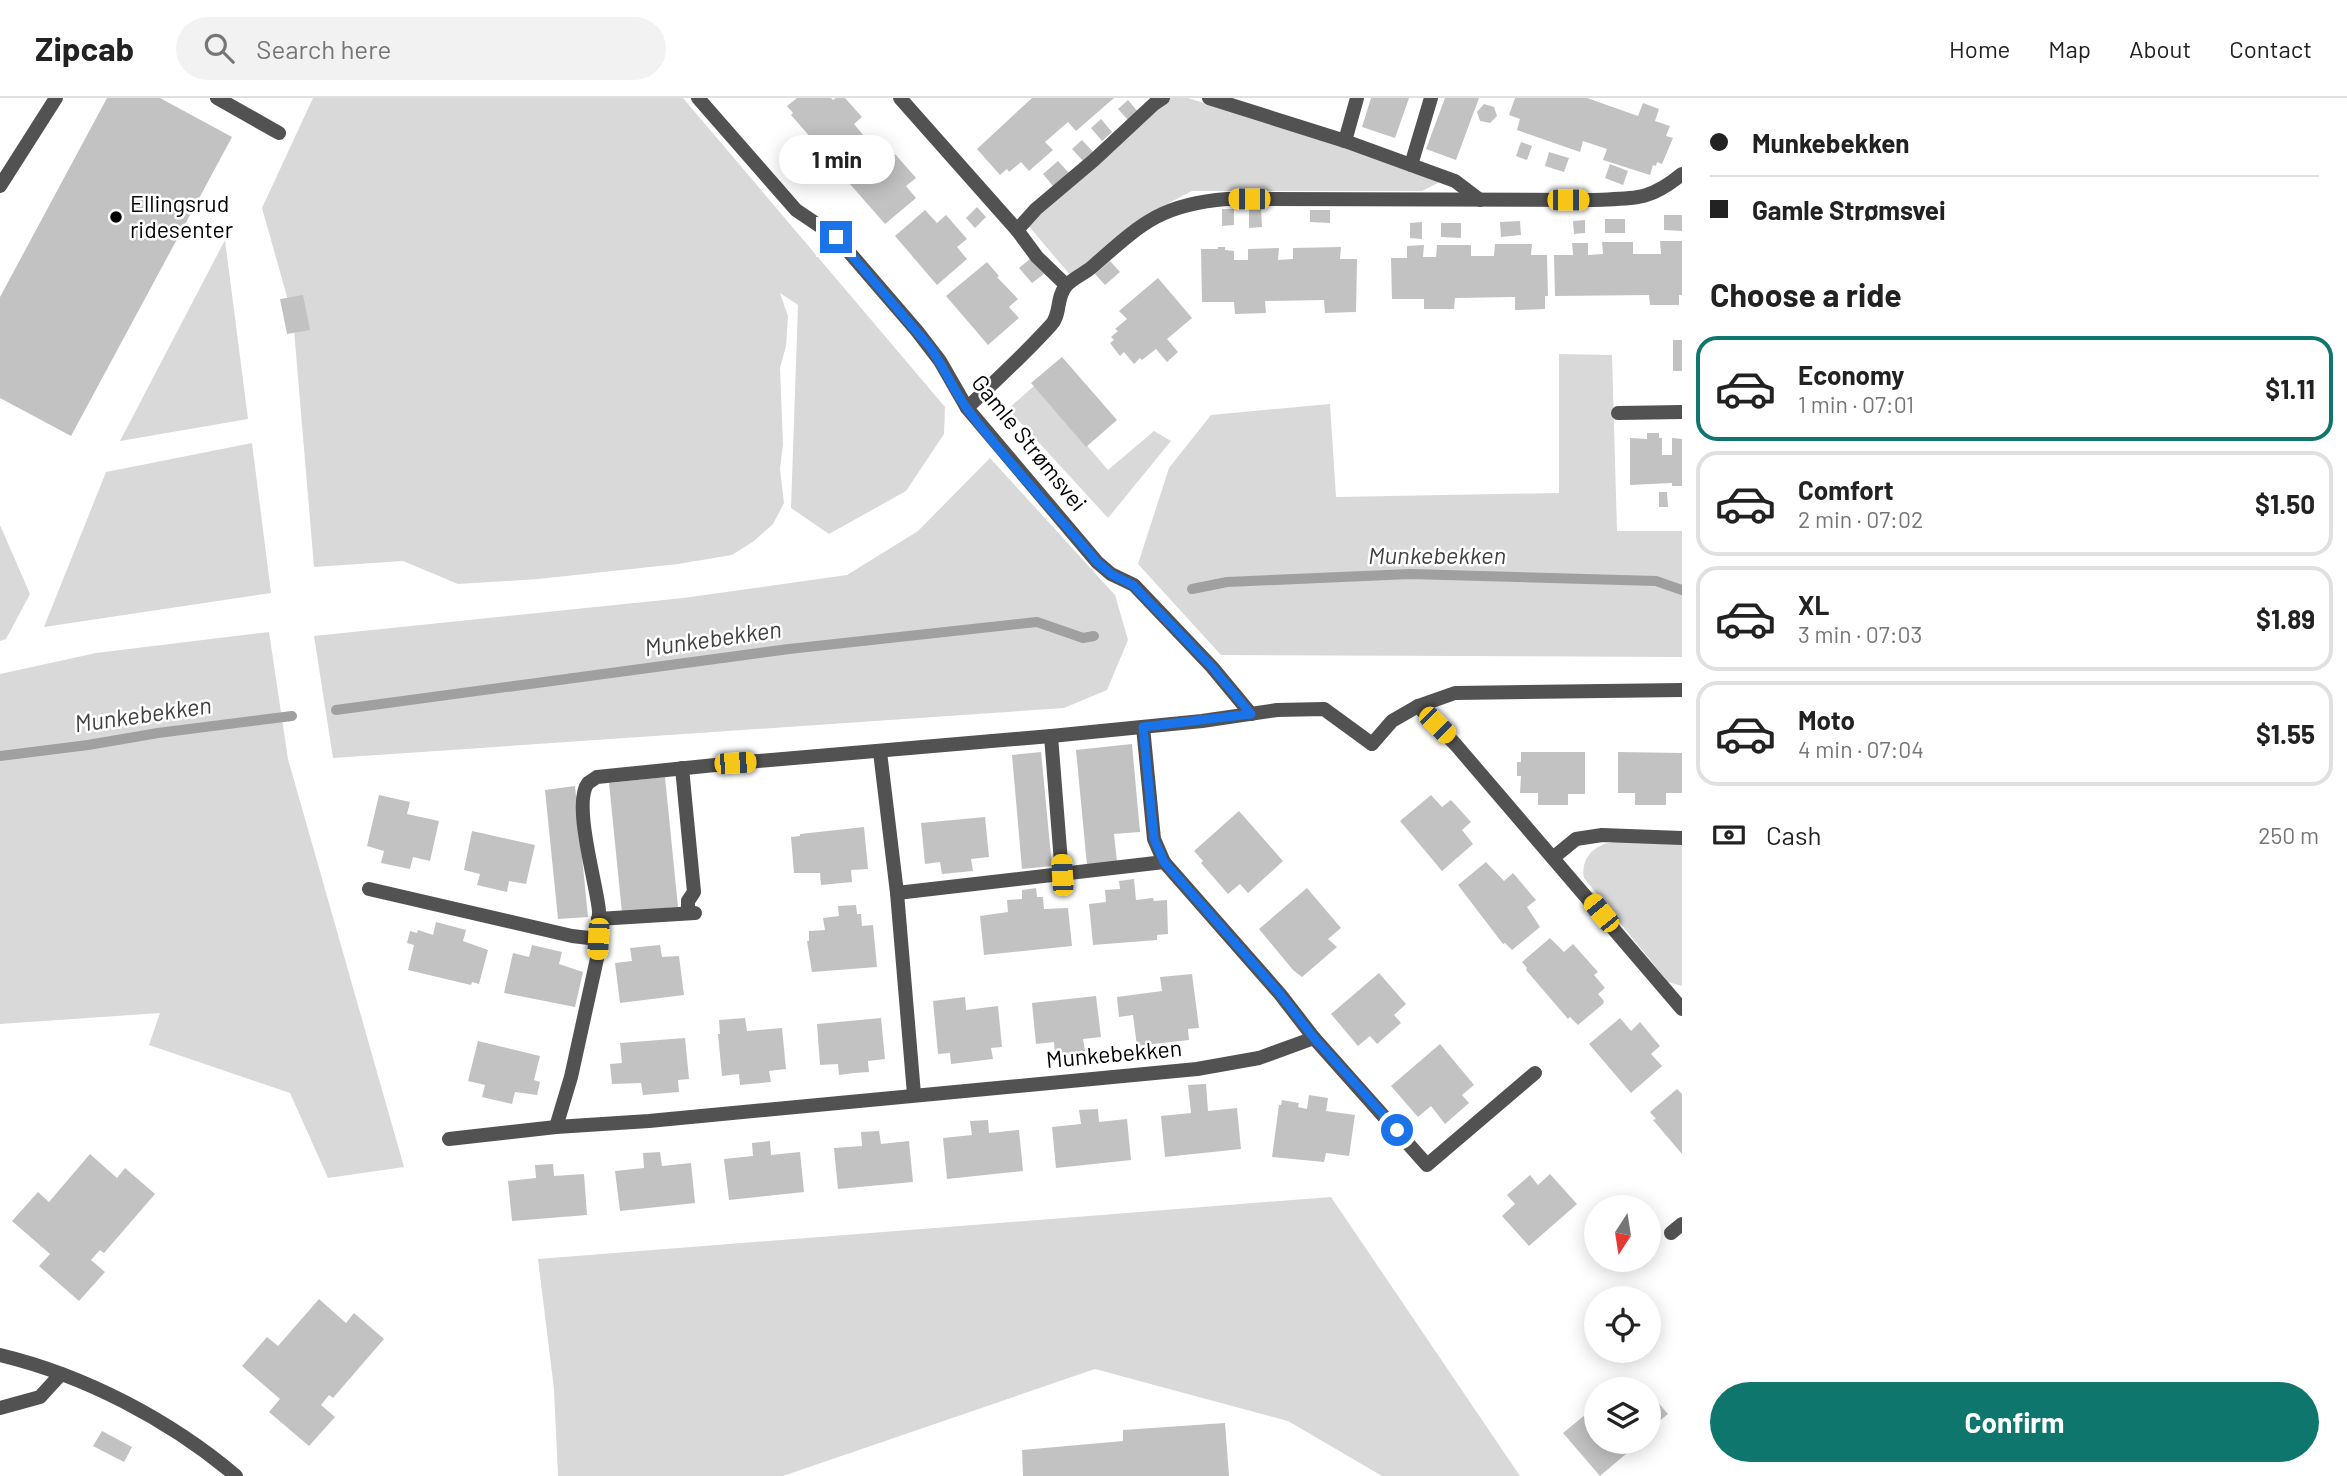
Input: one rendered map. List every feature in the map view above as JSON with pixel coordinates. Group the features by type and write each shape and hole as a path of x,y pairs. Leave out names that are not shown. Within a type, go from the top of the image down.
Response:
{"street":[{"path":"2,179 56,98"},
{"path":"217,98 279,133"},
{"name":"Gamle Strømsvei","path":"698,98 796,210 836,237 917,331 940,361 967,408 1097,562 1111,574 1133,585 1212,667 1251,714"},
{"path":"900,98 1017,230 1037,257 1066,285"},
{"path":"1017,230 1036,209 1163,98"},
{"path":"1209,98 1345,141 1455,181 1480,200"},
{"path":"1345,141 1357,98"},
{"path":"1411,165 1430,98"},
{"path":"967,408 1054,322 1060,296 1066,285 1085,273 1133,231 1171,208 1198,201 1227,199 1590,200 1644,197 1663,190 1682,174"},
{"path":"1618,413 1682,412"},
{"path":"556,1127 571,1077 598,954 598,919 584,824 584,794 588,784 597,777 1143,727 1277,710 1324,709 1372,744 1391,721 1418,706 1455,693 1682,690"},
{"path":"1418,706 1456,745 1554,857 1682,1009"},
{"path":"1143,727 1154,839 1164,862 1427,1165 1535,1073"},
{"path":"1051,736 1062,875"},
{"path":"880,752 897,893 914,1094"},
{"path":"598,919 692,913 688,901 694,892 682,768"},
{"path":"1554,857 1576,839 1602,835 1682,838"},
{"path":"897,893 1164,862"},
{"path":"369,889 572,936 598,939"},
{"name":"Munkebekken","path":"450,1139 1197,1069 1259,1058 1314,1038"},
{"path":"0,1355 61,1374 162,1423 236,1476"},
{"path":"0,1408 40,1397 61,1374"}],"shaded area":[{"path":"313,98 683,98 945,407 944,434 906,491 829,534 791,508 798,305 780,293 788,316 786,346 780,368 783,445 780,469 784,503 773,524 754,541 732,555 678,564 538,579 458,584 403,561 314,567 293,318 262,208"},
{"path":"1163,98 1188,98 1432,174 1440,182 1422,191 1192,191 1146,215 1071,276 1021,217"},
{"path":"225,240 248,419 120,441"},
{"path":"1559,354 1612,355 1617,531 1682,531 1682,657 1221,655 1138,564 1169,468 1211,415 1330,404 1336,497 1559,493"},
{"path":"1035,385 1108,470 1154,431 1171,441 1108,518 1008,409"},
{"path":"252,443 271,593 44,627 106,472"},
{"path":"990,458 1115,595 1128,640 1107,690 1064,708 333,758 314,636 683,598 847,575 918,531"},
{"path":"0,525 30,594 6,639 0,641"},
{"path":"269,632 288,759 404,1167 328,1178 290,1093 149,1045 160,1013 0,1024 0,674 96,653"},
{"path":"1614,842 1682,843 1682,986 1668,982 1584,878 1584,864 1590,853"},
{"path":"1331,1197 1520,1476 1382,1476 1288,1421 1095,1369 783,1476 558,1476 554,1389 538,1259"}],"building":[{"name":"Ellingsrud ridesenter","path":"107,98 160,98 232,137 71,436 0,398 0,297"},
{"path":"797,98 845,98 862,117 854,124 864,136 833,163 791,115 793,113 787,106"},
{"path":"1032,98 1114,98 1076,131 1068,122 1045,142 1053,150 1029,171 1021,162 1009,172 1007,169 1000,175 977,149"},
{"path":"1371,98 1409,98 1395,138 1362,127"},
{"path":"1445,98 1479,98 1456,160 1426,149"},
{"path":"1515,98 1587,98 1638,116 1643,103 1659,109 1655,121 1670,126 1666,136 1673,138 1662,164 1657,162 1656,166 1653,165 1650,175 1603,160 1607,149 1583,141 1580,152 1517,130 1520,119 1509,115"},
{"path":"1128,100 1138,112 1128,120 1118,109"},
{"path":"1484,104 1494,107 1497,116 1490,123 1480,121 1477,112"},
{"path":"1101,119 1112,132 1102,141 1091,128"},
{"path":"1082,140 1093,152 1083,161 1072,149"},
{"path":"1521,142 1532,146 1527,160 1516,156"},
{"path":"874,149 885,162 895,154 916,178 906,186 916,198 885,224 843,176"},
{"path":"1549,152 1569,158 1564,172 1545,166"},
{"path":"1058,161 1069,173 1053,186 1043,174"},
{"path":"1610,164 1628,171 1623,185 1605,178"},
{"path":"977,207 986,217 975,228 966,218"},
{"path":"1222,209 1234,209 1234,225 1222,226"},
{"path":"1249,209 1261,209 1262,227 1249,228"},
{"path":"925,210 937,223 946,215 967,239 957,247 967,259 937,285 895,236"},
{"path":"1310,210 1330,210 1330,223 1310,222"},
{"path":"1664,215 1682,215 1682,231 1664,230"},
{"path":"1605,219 1625,219 1625,233 1605,233"},
{"path":"1585,220 1585,233 1574,234 1573,221"},
{"path":"1520,221 1521,235 1501,237 1500,222"},
{"path":"1422,222 1422,239 1410,238 1410,223"},
{"path":"1441,223 1461,223 1461,238 1441,237"},
{"path":"1660,241 1682,241 1682,295 1679,295 1679,305 1650,305 1649,295 1555,296 1554,255 1573,255 1572,243 1588,243 1588,255 1603,254 1602,242 1633,242 1633,254 1661,254"},
{"path":"1495,244 1532,244 1531,255 1547,255 1548,296 1545,296 1545,309 1515,310 1515,297 1455,298 1454,309 1424,309 1424,299 1392,299 1391,258 1407,258 1407,246 1424,245 1423,257 1436,257 1437,245 1471,245 1471,256 1494,256"},
{"path":"1218,247 1234,251 1234,260 1248,260 1248,249 1279,248 1278,260 1293,259 1293,248 1341,247 1340,259 1357,259 1356,312 1325,313 1324,300 1265,301 1266,313 1235,314 1234,302 1202,302 1201,249"},
{"path":"1031,258 1044,274 1032,283 1019,268"},
{"path":"1110,261 1120,272 1105,285 1095,274"},
{"path":"987,262 1018,299 1009,307 1019,318 988,345 946,296"},
{"path":"1158,278 1192,318 1167,339 1178,352 1167,362 1156,349 1134,364 1124,352 1120,356 1110,343 1114,340 1111,337 1118,331 1115,329 1127,319 1119,311"},
{"path":"303,295 310,330 287,334 280,299"},
{"path":"1673,340 1682,340 1682,371 1673,371"},
{"path":"1062,357 1117,420 1086,447 1031,383"},
{"path":"1647,433 1659,433 1659,438 1662,438 1662,455 1672,455 1672,438 1682,439 1682,486 1672,486 1672,483 1630,485 1630,438 1647,439"},
{"path":"1659,492 1667,492 1668,507 1659,507"},
{"path":"1132,744 1140,832 1114,834 1117,862 1087,865 1076,750"},
{"path":"1041,752 1052,866 1022,869 1012,755"},
{"path":"1521,752 1585,752 1585,794 1568,794 1568,805 1538,805 1538,793 1520,793 1521,776 1517,776 1517,762 1521,762"},
{"path":"1618,752 1682,753 1682,793 1666,793 1666,805 1635,805 1635,793 1618,793"},
{"path":"665,777 678,907 622,913 609,783"},
{"path":"575,786 588,917 558,919 545,790"},
{"path":"379,795 410,802 407,814 439,821 430,861 413,857 410,869 381,863 384,851 367,846"},
{"path":"1431,795 1442,807 1451,800 1471,822 1462,830 1473,844 1442,871 1400,821"},
{"path":"1239,811 1283,861 1248,893 1240,884 1228,894 1194,851"},
{"path":"985,817 989,857 971,859 973,871 942,874 940,862 925,864 921,823"},
{"path":"864,827 868,869 851,870 852,882 821,885 820,873 794,873 791,837"},
{"path":"472,831 535,845 526,884 509,881 507,892 477,885 480,874 464,870"},
{"path":"1486,862 1504,881 1513,873 1536,900 1527,907 1540,927 1512,950 1503,944 1458,885"},
{"path":"1134,879 1136,900 1167,900 1168,934 1157,935 1157,940 1093,945 1089,904 1106,902 1105,890 1120,889 1119,881"},
{"path":"1036,888 1037,897 1043,897 1044,909 1068,908 1072,946 984,955 980,916 1008,912 1007,900 1022,899 1022,890"},
{"path":"1307,888 1341,928 1328,939 1337,947 1302,977 1259,929"},
{"path":"856,905 857,914 861,914 862,926 873,925 877,967 812,972 807,941 809,931 825,930 823,918 839,916 838,906"},
{"path":"436,922 466,930 463,941 488,950 479,984 472,982 471,985 408,970 414,945 407,943 410,931 417,933 418,930 433,935"},
{"path":"1550,938 1564,952 1573,944 1598,972 1594,975 1605,988 1598,994 1604,1001 1603,1004 1578,1025 1570,1017 1568,1019 1522,962"},
{"path":"532,945 562,952 559,964 583,972 575,1007 504,993 513,953 529,957"},
{"path":"660,945 662,957 679,956 684,995 620,1003 615,963 632,961 630,948"},
{"path":"1379,973 1406,1004 1394,1015 1401,1023 1377,1044 1370,1036 1358,1046 1331,1014"},
{"path":"1192,974 1199,1028 1188,1029 1189,1040 1137,1046 1133,1015 1119,1017 1117,997 1162,991 1160,977"},
{"path":"1096,996 1101,1037 1083,1039 1085,1051 1055,1055 1054,1042 1036,1044 1032,1003"},
{"path":"965,997 966,1010 998,1006 1002,1047 991,1048 993,1059 951,1064 950,1053 938,1054 933,1001"},
{"path":"745,1018 747,1031 782,1028 786,1069 769,1071 771,1082 740,1085 739,1074 722,1076 719,1020"},
{"path":"881,1018 885,1059 868,1061 869,1072 839,1075 838,1064 820,1065 817,1024"},
{"path":"1620,1018 1631,1031 1640,1022 1660,1046 1651,1054 1662,1066 1631,1093 1589,1044"},
{"path":"685,1038 689,1079 678,1080 679,1092 643,1095 641,1083 612,1084 610,1064 622,1063 620,1043"},
{"path":"478,1041 540,1056 534,1080 540,1082 537,1095 515,1092 512,1104 482,1097 485,1085 468,1081"},
{"path":"1440,1044 1474,1085 1462,1095 1469,1103 1445,1124 1431,1106 1418,1117 1391,1086"},
{"path":"1206,1084 1208,1111 1237,1108 1241,1149 1165,1157 1161,1116 1191,1113 1188,1085"},
{"path":"1677,1089 1682,1094 1682,1154 1653,1120 1656,1119 1650,1112"},
{"path":"1309,1095 1328,1098 1326,1111 1355,1115 1349,1156 1326,1153 1324,1162 1272,1157 1279,1105 1282,1100 1299,1103 1298,1107 1307,1109"},
{"path":"1098,1109 1099,1122 1127,1119 1131,1160 1056,1168 1052,1127 1081,1124 1079,1110"},
{"path":"988,1120 989,1133 1019,1130 1023,1171 947,1179 943,1138 972,1135 970,1121"},
{"path":"879,1131 881,1144 909,1141 913,1182 838,1189 834,1148 862,1146 861,1132"},
{"path":"770,1141 771,1155 800,1152 804,1192 729,1200 724,1159 753,1156 752,1143"},
{"path":"660,1152 662,1166 691,1163 695,1203 620,1211 615,1171 644,1168 643,1153"},
{"path":"90,1154 117,1178 125,1168 155,1194 104,1253 100,1250 91,1260 105,1272 79,1301 39,1266 50,1254 12,1221 38,1192 49,1202"},
{"path":"553,1164 554,1176 584,1174 587,1215 512,1221 508,1181 536,1178 535,1165"},
{"path":"1550,1174 1577,1204 1529,1246 1502,1216 1515,1204 1507,1195 1530,1175 1538,1185"},
{"path":"319,1299 346,1323 354,1313 384,1339 333,1398 329,1395 321,1405 335,1417 309,1446 269,1412 280,1399 242,1366 267,1337 278,1346"},
{"path":"1661,1406 1668,1414 1661,1420"},
{"path":"1584,1416 1584,1454 1626,1454 1600,1476 1563,1433"},
{"path":"1225,1423 1229,1476 1023,1476 1022,1450 1123,1441 1123,1430"},
{"path":"102,1431 132,1447 124,1462 93,1446"}],"waterway":[{"name":"Munkebekken","path":"1192,589 1227,582 1410,574 1656,581 1682,590"},
{"name":"Munkebekken","path":"336,710 789,649 1037,622 1083,638 1094,636"},
{"name":"Munkebekken","path":"0,756 292,716"}],"place":[{"name":"Ellingsrud ridesenter","path":"116,217"}],"route":[{"path":"836,237 929,346 967,408 989,436 1097,562 1111,574 1133,585 1212,667 1251,714 1143,727 1154,839 1164,862 1280,994 1314,1038 1397,1130"}]}
